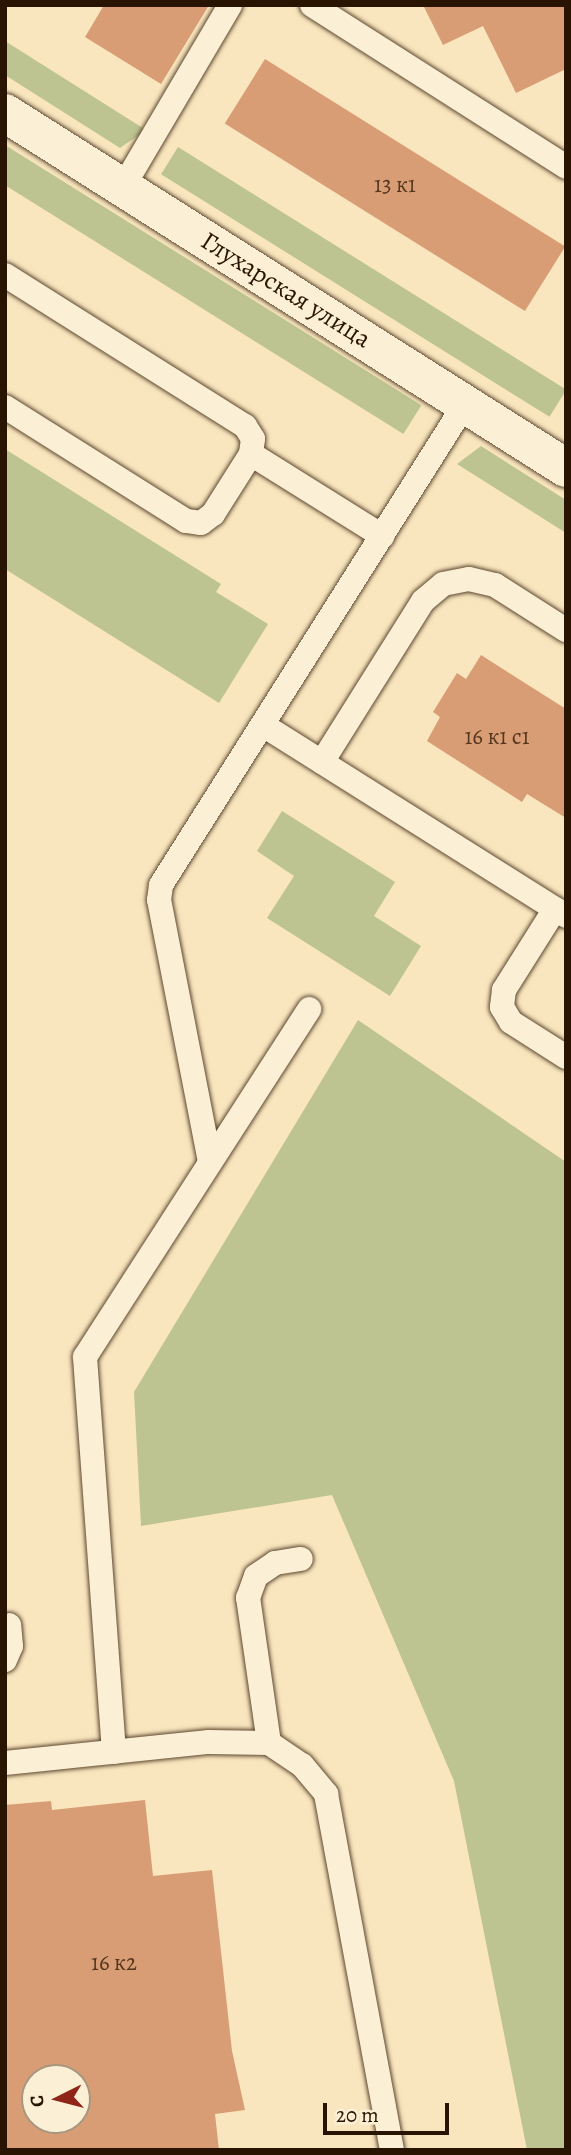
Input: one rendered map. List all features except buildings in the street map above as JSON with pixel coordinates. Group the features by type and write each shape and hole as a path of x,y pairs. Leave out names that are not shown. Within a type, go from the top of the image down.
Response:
{"street":[{"name":"Глухарская улица","path":"5,113 566,468"}],"lane":[{"path":"122,187 230,5"},
{"path":"312,5 566,167"},
{"path":"5,275 245,426 253,439 251,454 213,514 201,523 186,521 5,407"},
{"path":"210,1163 159,900 161,885 465,404"},
{"path":"251,454 382,536"},
{"path":"322,762 423,601 443,584 469,579 495,585 566,630"},
{"path":"263,725 560,913 504,990 502,1007 511,1022 566,1056"},
{"path":"114,1752 85,1357 309,1009"},
{"path":"268,1743 248,1598 256,1576 275,1563 301,1559"},
{"path":"5,1660 11,1646 9,1625"},
{"path":"5,1763 209,1742 268,1743 302,1765 326,1794 392,2150"}],"green space":[{"path":"5,41 146,130 120,148 5,75"},
{"path":"5,145 421,405 403,434 5,185"},
{"path":"178,147 566,389 549,417 161,174"},
{"path":"481,446 566,500 566,533 457,464"},
{"path":"5,449 221,584 216,592 268,624 219,703 5,569"},
{"path":"282,811 395,882 374,916 421,946 390,996 267,918 294,876 257,851"},
{"path":"358,1020 566,1162 566,2150 527,2150 454,1781 332,1495 141,1526 134,1392"}]}
